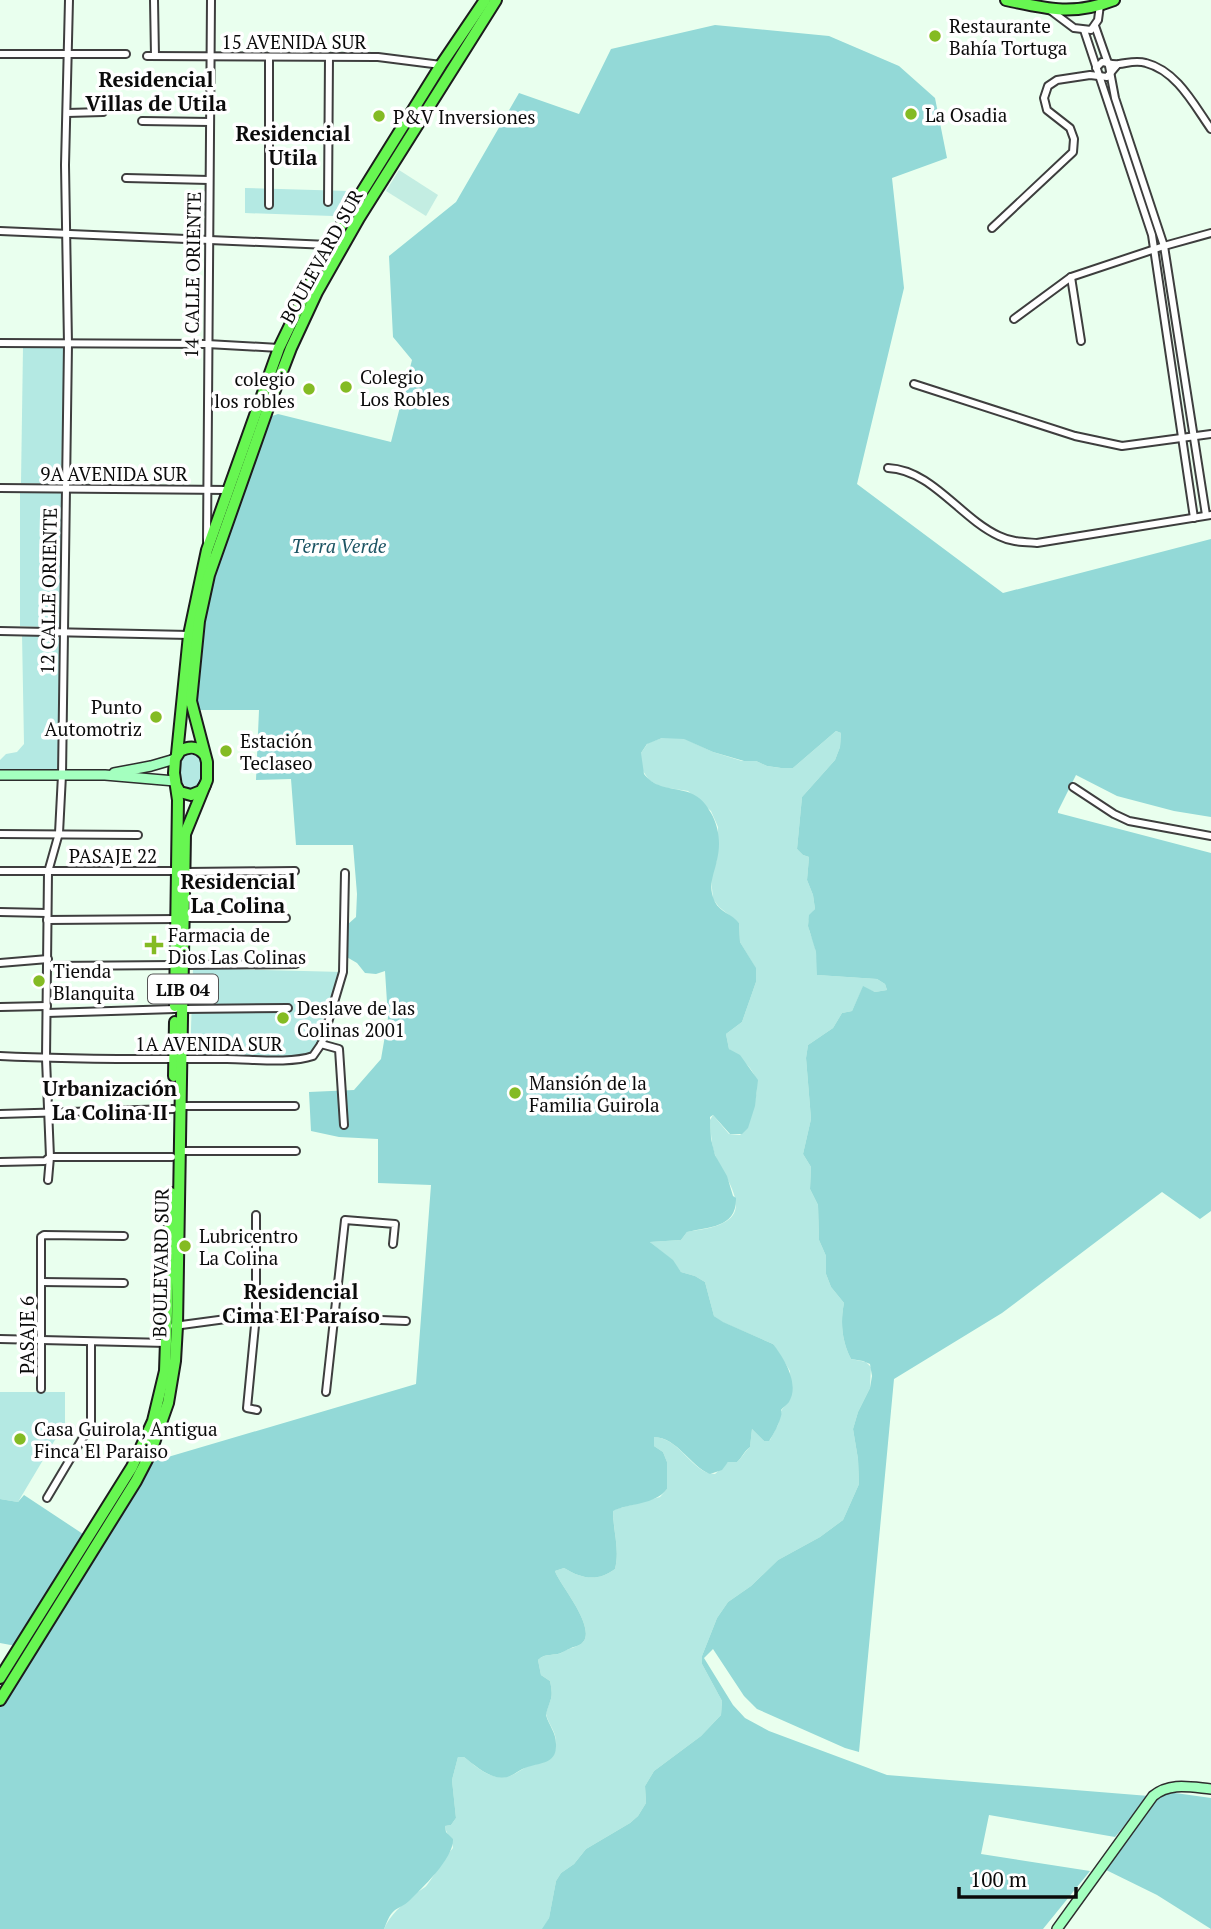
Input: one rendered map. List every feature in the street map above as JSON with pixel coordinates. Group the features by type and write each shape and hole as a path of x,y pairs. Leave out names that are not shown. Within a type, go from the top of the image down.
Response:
{"highway":[{"name":"BOULEVARD SUR","path":"176,756 189,635 207,550 279,348 329,245 441,65 485,0"},
{"name":"BOULEVARD SUR","path":"204,754 192,710 191,692 206,589 240,486 291,348 317,292 359,218 496,0"},
{"path":"1006,0 1050,10 1074,10 1114,0"},
{"path":"176,756 184,749 193,747 204,754"},
{"name":"LIB 04","path":"204,754 208,768 206,785"},
{"name":"LIB 04","path":"176,756 176,784"},
{"name":"BOULEVARD SUR","path":"176,784 182,871"},
{"path":"176,784 180,792 191,795 201,791 206,785"},
{"name":"BOULEVARD SUR","path":"0,1700 136,1481 150,1454 168,1403 175,1361 172,1326 182,871 186,829 206,785"},
{"name":"BOULEVARD SUR","path":"0,1678 139,1455 153,1421 162,1388 167,1343 172,1326"}],"street":[{"name":"12 CALLE ORIENTE","path":"48,1180 48,872 59,833 62,775 68,344 66,234 69,0"},
{"name":"15 AVENIDA SUR","path":"154,0 151,56 378,57 441,65"},
{"name":"14 CALLE ORIENTE","path":"207,550 211,0"},
{"path":"888,468 900,468 918,475 990,530 1018,542 1037,543 1208,515 1164,246 1115,98 1096,26 1100,5"},
{"path":"1050,10 1065,22 1084,30 1091,30 1096,26"},
{"path":"1084,30 1152,235 1194,518"},
{"path":"0,54 127,54"},
{"path":"269,57 269,205"},
{"path":"328,202 329,57"},
{"path":"1090,75 1102,62 1117,65 1144,62 1162,69 1183,90 1211,129"},
{"path":"992,228 1073,152 1074,139 1070,128 1047,110 1044,98 1048,86 1057,80 1090,75 1107,77 1117,65"},
{"path":"67,113 103,113"},
{"path":"142,121 210,122"},
{"path":"127,178 209,180"},
{"path":"0,231 329,245"},
{"path":"1014,319 1071,276 1211,233"},
{"path":"1071,276 1081,341"},
{"path":"0,343 207,344 279,348"},
{"path":"914,384 1098,442 1122,446 1211,434"},
{"name":"9A AVENIDA SUR","path":"0,488 228,490"},
{"path":"0,631 189,635"},
{"path":"105,775 151,766 176,756"},
{"path":"1,775 105,775 176,784"},
{"path":"1073,787 1129,821 1211,836"},
{"path":"0,834 138,835"},
{"name":"PASAJE 22","path":"0,871 295,871"},
{"path":"344,1125 340,1049 321,1044 344,967 345,873"},
{"path":"0,912 47,916 286,918"},
{"path":"0,963 296,964"},
{"path":"0,1007 288,1008"},
{"name":"1A AVENIDA SUR","path":"0,1056 46,1059 307,1058 313,1056 321,1044"},
{"path":"0,1114 295,1106"},
{"path":"0,1162 45,1161 50,1157 296,1151"},
{"path":"256,1215 256,1315 247,1408 257,1410"},
{"path":"326,1392 345,1220 395,1224 393,1244"},
{"name":"PASAJE 6","path":"41,1388 42,1236 124,1236"},
{"name":"PASAJE 6","path":"42,1282 124,1283"},
{"path":"172,1326 256,1315 405,1321"},
{"path":"0,1339 167,1343"},
{"path":"47,1498 91,1424 91,1342"},
{"path":"1057,1929 1153,1796 1165,1788 1175,1786 1211,1789"}],"shaded area":[{"path":"399,170 438,195 426,216 386,191"},
{"path":"245,188 349,191 333,216 245,213"},
{"path":"23,347 64,348 61,484 21,483"},
{"path":"20,493 62,493 60,628 20,626"},
{"path":"22,634 59,634 59,772 0,772 0,760 6,754 17,752 24,744"},
{"path":"836,731 841,733 835,760 802,797 797,849 809,857 807,880 815,909 808,925 817,955 817,975 877,979 885,984 887,990 875,992 863,987 852,1011 842,1013 833,1028 808,1045 806,1058 811,1119 803,1154 811,1167 810,1189 818,1205 819,1240 826,1256 826,1274 831,1287 844,1303 844,1339 851,1359 866,1362 871,1367 870,1388 853,1429 859,1484 843,1520 820,1537 778,1560 751,1586 728,1602 717,1618 702,1656 702,1664 722,1701 721,1715 701,1736 654,1771 645,1786 646,1803 638,1816 586,1849 574,1864 561,1873 556,1881 549,1918 543,1929 384,1929 397,1910 427,1885 453,1848 445,1826 451,1825 456,1818 452,1780 458,1757 464,1757 484,1772 501,1777 511,1776 528,1766 544,1762 555,1752 556,1740 546,1714 552,1692 550,1681 541,1675 538,1660 577,1646 584,1640 586,1632 578,1609 555,1571 564,1568 590,1578 602,1576 615,1569 617,1547 613,1510 660,1497 667,1489 667,1462 663,1452 654,1446 654,1437 672,1443 700,1468 715,1474 728,1462 737,1462 750,1447 752,1429 764,1441 770,1440 778,1425 781,1411 791,1397 790,1371 773,1344 714,1316 705,1282 681,1272 672,1260 650,1242 681,1240 687,1232 723,1223 735,1210 733,1192 714,1153 710,1120 713,1115 729,1134 740,1135 747,1126 757,1085 752,1071 729,1049 726,1034 742,1022 756,982 755,967 740,942 739,923 713,899 711,877 717,860 718,827 711,811 688,791 661,787 649,780 641,768 641,753 648,743 662,738 683,738 713,752 742,761 793,768"},
{"path":"193,752 202,766 199,784 189,789 181,782 179,763 184,754"},
{"path":"193,968 343,972 318,1050 304,1058 190,1059"},
{"name":"Casa Guirola, Antigua Finca El Paraiso","path":"0,1392 65,1392 65,1423 18,1502 0,1499"}],"green space":[{"name":"Terra Verde","path":"715,25 829,36 899,66 935,98 947,158 892,178 904,288 857,484 1003,593 1211,539 1211,817 1174,811 1117,796 1076,775 1058,813 1211,853 1211,1211 1200,1219 1162,1192 1002,1313 894,1379 859,1752 757,1709 744,1696 713,1649 704,1658 733,1705 745,1718 769,1731 887,1775 1149,1796 1115,1837 989,1815 981,1854 1090,1871 1043,1929 542,1929 549,1918 556,1881 561,1873 574,1864 586,1849 638,1816 646,1803 645,1786 654,1771 701,1736 721,1715 722,1701 702,1664 702,1656 717,1618 728,1602 751,1586 778,1560 820,1537 843,1520 859,1484 853,1429 870,1388 872,1376 870,1364 851,1359 844,1339 844,1303 831,1287 826,1274 826,1256 819,1240 818,1205 810,1189 811,1167 803,1154 811,1119 806,1058 808,1045 833,1028 842,1013 852,1011 863,986 875,992 887,990 885,984 877,979 817,975 816,952 808,926 809,915 815,909 807,880 809,857 797,849 802,797 835,760 841,733 836,731 793,768 744,761 713,752 684,739 662,738 647,744 641,753 644,774 660,786 696,796 704,802 716,824 719,848 712,881 713,896 720,908 739,923 740,942 756,968 756,982 742,1022 726,1034 729,1049 740,1055 758,1080 755,1106 748,1128 742,1134 730,1134 713,1115 710,1117 715,1155 736,1198 732,1215 720,1224 687,1232 681,1240 650,1242 673,1260 681,1272 705,1282 714,1316 773,1344 782,1356 792,1379 792,1395 781,1410 769,1441 764,1441 752,1429 750,1447 739,1460 728,1462 722,1470 710,1474 670,1442 654,1437 654,1446 663,1452 667,1462 667,1489 649,1501 613,1511 617,1547 615,1569 602,1576 590,1578 564,1568 555,1571 578,1609 586,1632 584,1640 577,1646 538,1660 541,1675 550,1681 552,1692 546,1715 556,1740 554,1756 546,1762 501,1778 487,1774 464,1757 458,1757 452,1780 456,1818 451,1825 445,1826 446,1832 453,1839 452,1847 422,1888 393,1912 384,1929 0,1929 0,1706 89,1561 113,1528 151,1462 416,1384 431,1185 378,1183 378,1139 339,1137 311,1131 309,1092 354,1090 381,1059 388,1018 385,971 365,973 357,963 345,956 347,925 356,917 353,845 296,845 291,779 256,780 259,710 186,710 213,575 272,416 278,414 391,442 412,360 393,337 389,256 456,202 519,93 579,114 611,49"},
{"path":"24,1495 83,1534 16,1646 0,1643 0,1499 18,1502"},
{"path":"1161,1791 1211,1798 1211,1929 1157,1895 1100,1867"}],"place":[{"name":"Restaurante Bahía Tortuga","path":"935,36"},
{"name":"La Osadia","path":"911,114"},
{"name":"P&V Inversiones","path":"379,116"},
{"name":"Colegio Los Robles","path":"346,387"},
{"name":"colegio los robles","path":"309,389"},
{"name":"Punto Automotriz","path":"156,717"},
{"name":"Estación Teclaseo","path":"226,751"},
{"name":"Farmacia de Dios Las Colinas","path":"154,945"},
{"name":"Tienda Blanquita","path":"39,981"},
{"name":"Deslave de las Colinas 2001","path":"283,1018"},
{"name":"Mansión de la Familia Guirola","path":"515,1093"},
{"name":"Lubricentro La Colina","path":"185,1246"},
{"name":"Casa Guirola, Antigua Finca El Paraiso","path":"20,1439"}],"district":[{"name":"Residencial Villas de Utila","path":"156,91"},
{"name":"Residencial Utila","path":"293,145"},
{"name":"Residencial La Colina","path":"238,893"},
{"name":"Urbanización La Colina II","path":"110,1100"},
{"name":"Residencial Cima El Paraíso","path":"301,1303"}]}
